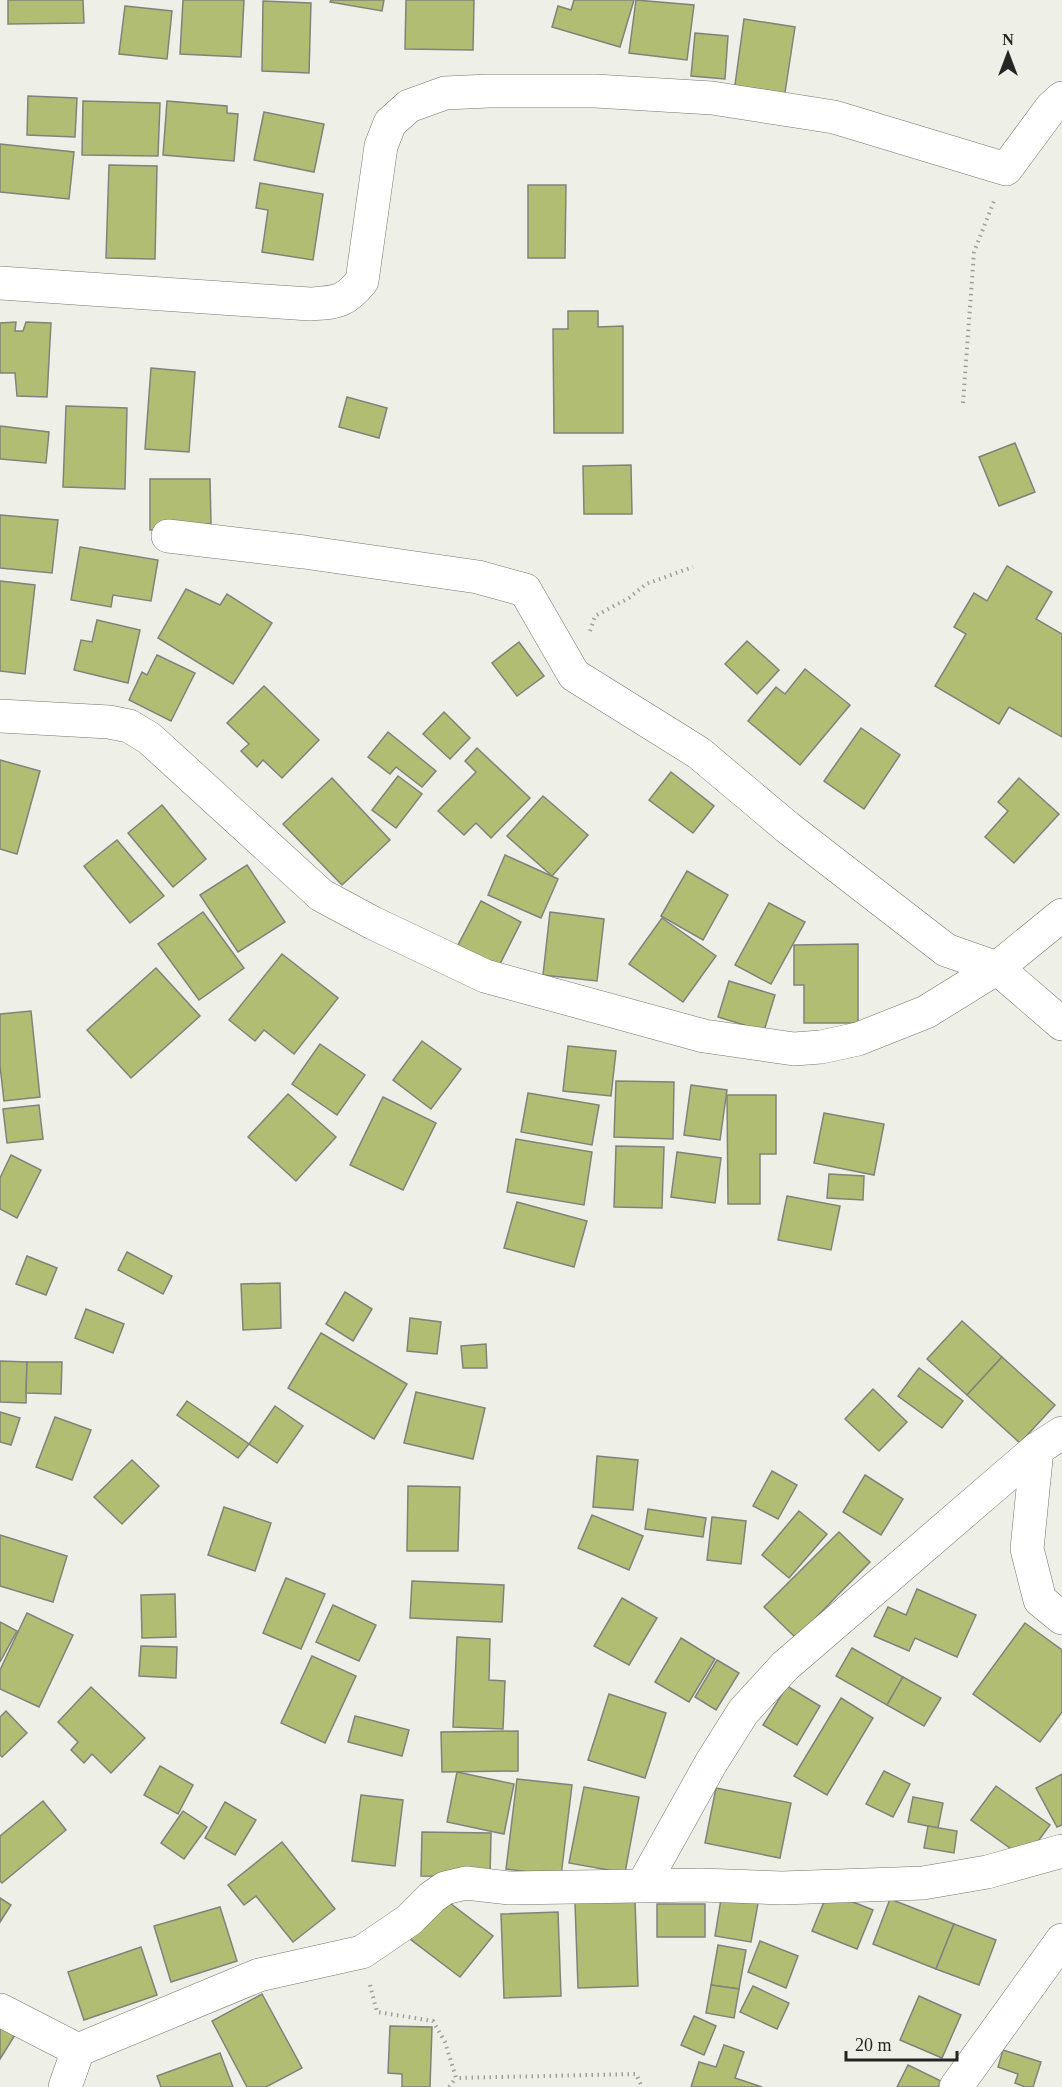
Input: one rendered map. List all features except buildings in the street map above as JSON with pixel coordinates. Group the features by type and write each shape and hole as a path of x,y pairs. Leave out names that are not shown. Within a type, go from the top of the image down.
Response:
{"street":[{"path":"0,283 310,304 336,302 350,296 362,281 381,146 390,123 409,106 445,93 596,91 712,98 834,117 1006,169 1051,108 1062,98"},
{"path":"168,536 304,552 478,577 525,590 573,675 699,753 787,827 946,950 997,968 1062,1024"},
{"path":"0,716 109,722 129,726 149,738 321,895 373,923 484,976 704,1036 794,1049 821,1047 858,1039 926,1012 997,968 1062,915"},
{"path":"1049,1441 1027,1549 1040,1600 1062,1617"},
{"path":"643,1885 742,1712 785,1666 1049,1441"},
{"path":"0,2010 78,2049 259,1975 362,1952 409,1920 432,1897 445,1888 466,1884 510,1888 701,1885 782,1888 923,1884 987,1872 1062,1851"},
{"path":"956,2087 1062,1940"},
{"path":"65,2087 78,2049"}],"path":[{"path":"963,403 974,252 1006,169"},
{"path":"573,675 596,616 629,598 646,584 693,567"},
{"path":"362,1952 377,2012 433,2021 445,2042 456,2078"},
{"path":"456,2078 636,2074 642,2087"},
{"path":"449,2087 456,2078"}]}
